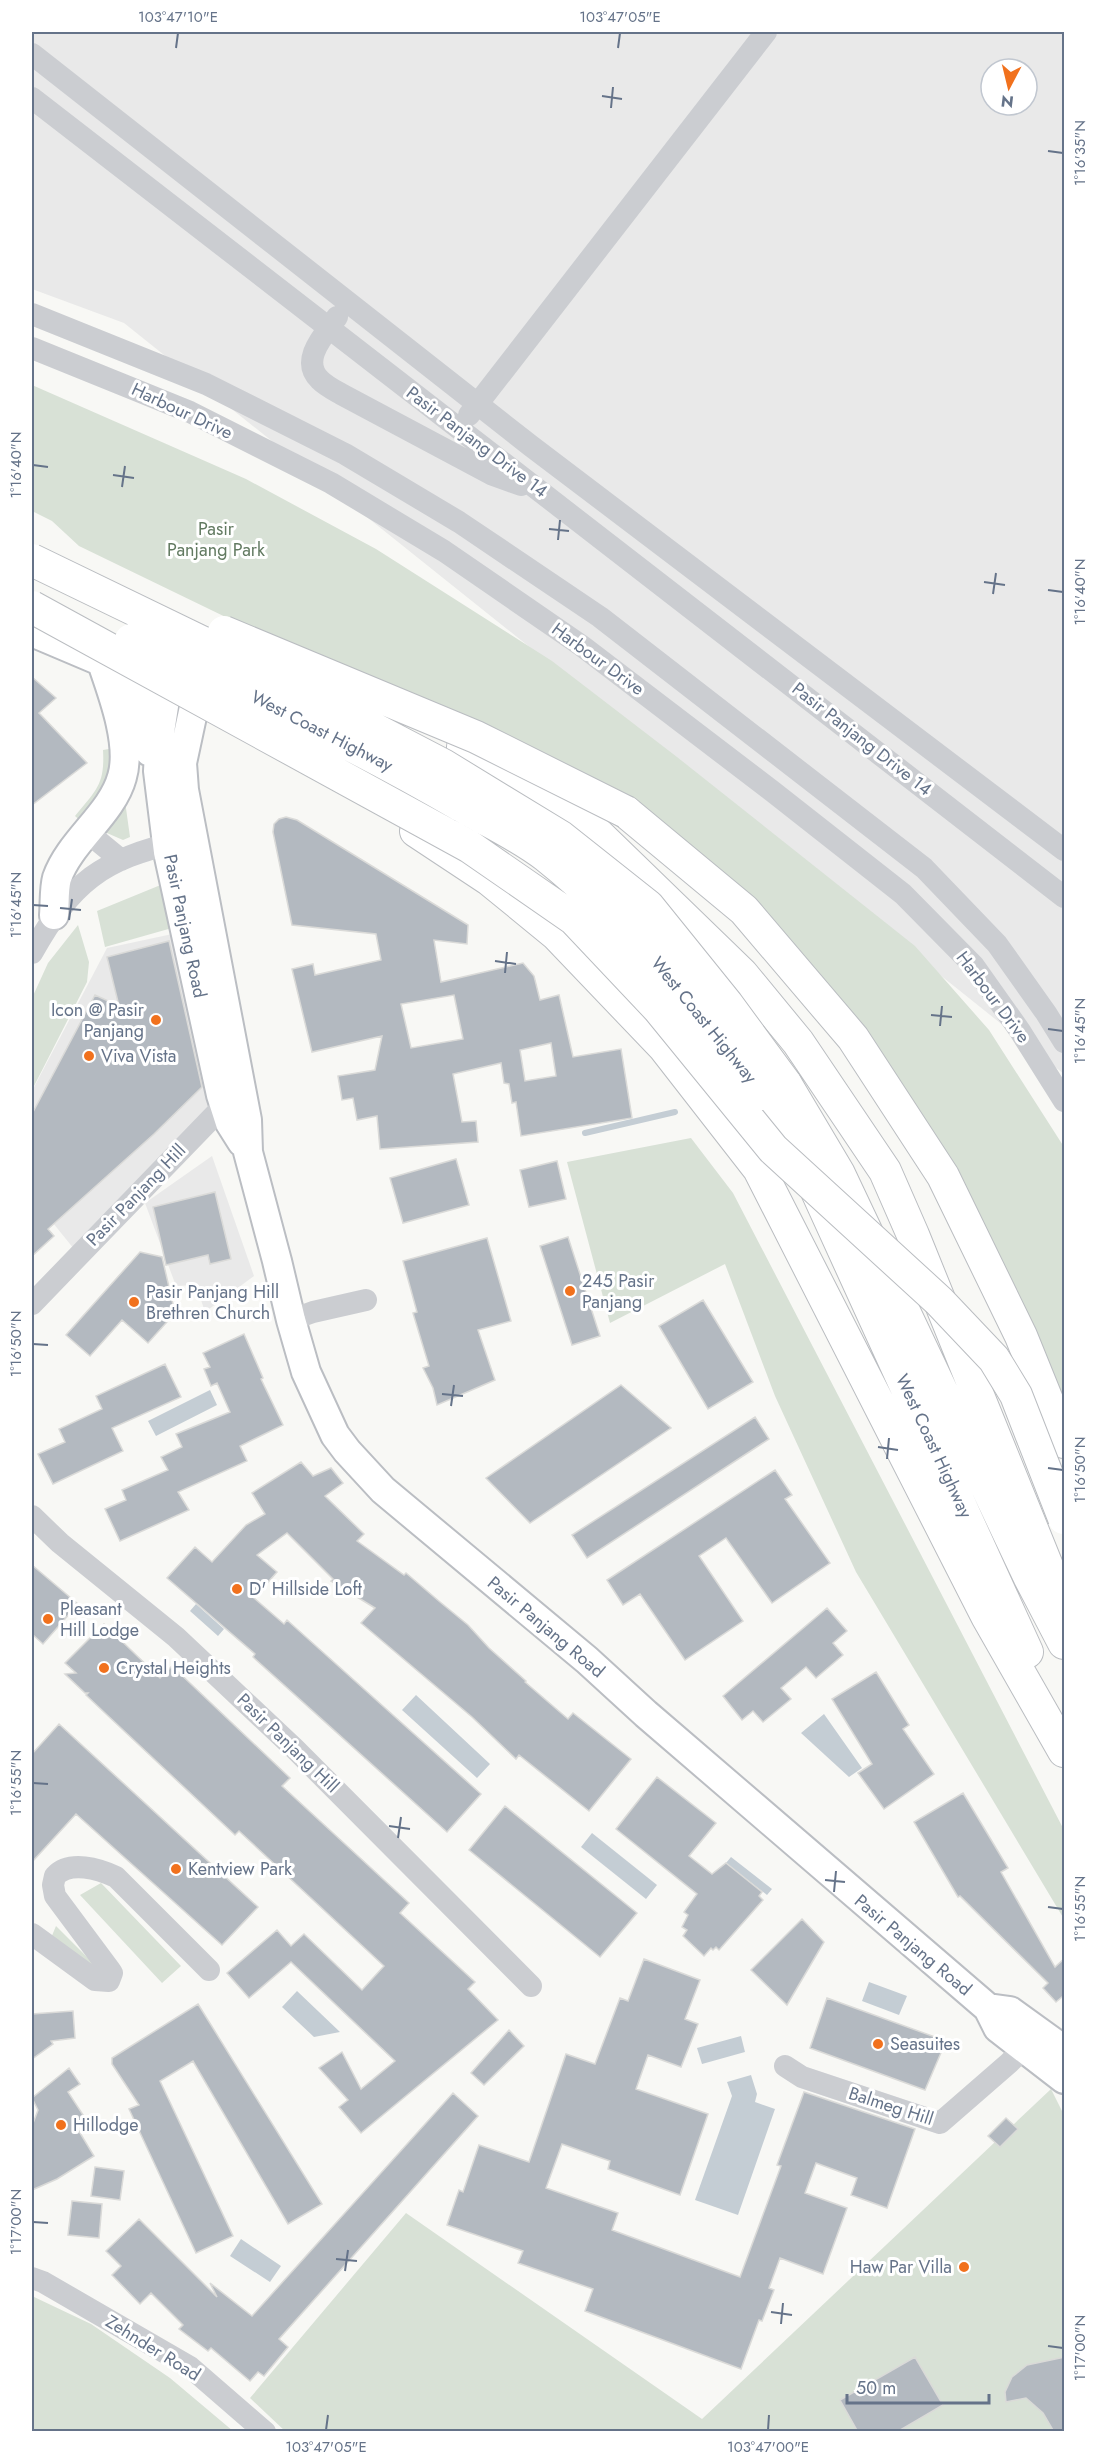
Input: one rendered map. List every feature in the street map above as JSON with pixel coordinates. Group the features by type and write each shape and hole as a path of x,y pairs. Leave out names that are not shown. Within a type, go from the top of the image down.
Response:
{"highway":[{"path":"32,555 263,647 476,737 626,812 744,910 853,1038 943,1176 1021,1336 1065,1442"},
{"name":"West Coast Highway","path":"32,560 284,682 443,765 561,837 648,906 727,1004 786,1083 840,1174 872,1276 998,1584 1065,1738"},
{"name":"West Coast Highway","path":"32,596 272,704 414,777 545,855 626,926 706,1017 763,1094 815,1187 872,1276 1065,1643"},
{"path":"32,607 470,847 574,920 658,1008 774,1149 939,1301 994,1359 1016,1395 1065,1518"},
{"path":"230,642 483,756 581,818 742,974 798,1042 885,1171 1065,1608"},
{"path":"194,707 273,748 418,832 490,880 556,934 664,1047 759,1170 987,1616 1065,1751"}],"main road":[{"path":"32,547 230,642"},
{"name":"Pasir Panjang Road","path":"186,621 200,656 194,707 182,763 184,790 194,838 232,1096 230,1123 248,1152 306,1372 335,1434 383,1490 587,1660 646,1714 988,2008 1010,2011 1065,2079"},
{"path":"32,632 101,660 194,707"},
{"path":"166,693 200,656 230,642"},
{"path":"54,915 57,879 116,791 122,778 125,759 113,693 101,660"},
{"path":"136,678 149,749 158,771"},
{"name":"Pasir Panjang Road","path":"166,693 160,732 158,771 167,845 232,1096"},
{"name":"Pasir Panjang Road","path":"1032,2040 1065,2050"}],"street":[{"path":"458,428 766,32"},
{"name":"Pasir Panjang Drive 14","path":"32,54 477,404 1065,850"},
{"name":"Pasir Panjang Drive 14","path":"32,98 1065,897"},
{"path":"348,304 314,349 311,365 319,379 341,394 493,475 542,492"},
{"name":"Harbour Drive","path":"32,314 206,384 345,454 459,522 600,617 924,868 997,944 1065,1042"},
{"name":"Harbour Drive","path":"32,348 190,412 331,483 444,551 582,646 772,790 903,894 974,966 1020,1031 1065,1101"},
{"path":"87,832 122,860"},
{"path":"32,953 54,915 77,888 106,867 167,845 194,838"},
{"name":"Pasir Panjang Hill","path":"32,1304 232,1096"},
{"path":"291,1320 366,1299"},
{"name":"Pasir Panjang Hill","path":"32,1516 60,1543 176,1637 295,1749 412,1863 531,1986"},
{"path":"32,1934 95,1980 109,1981 111,1970 55,1896 53,1885 55,1876 67,1868 100,1870 116,1877 209,1970"},
{"name":"Balmeg Hill","path":"785,2066 802,2077 938,2123 972,2096 1032,2040"},
{"name":"Zehnder Road","path":"32,2278 43,2282 190,2367 265,2432"}],"shaded area":[{"path":"32,32 1064,32 1064,1074 124,323 32,289"},
{"path":"177,933 218,1104 74,1249 32,1197 32,1091 107,948"},
{"path":"212,1156 254,1276 205,1312 196,1285 176,1286 145,1203"},
{"path":"210,1390 217,1405 156,1436 148,1421"},
{"path":"196,1604 224,1629 218,1636 190,1611"},
{"path":"416,1695 490,1764 477,1778 402,1710"},
{"path":"824,1714 862,1768 849,1777 801,1733"},
{"path":"592,1833 657,1885 646,1899 581,1847"},
{"path":"731,1857 772,1889 767,1895 726,1863"},
{"path":"869,1982 907,1996 899,2015 862,2001"},
{"path":"297,1991 340,2032 314,2037 282,2007"},
{"path":"741,2036 745,2052 702,2064 697,2048"},
{"path":"751,2075 757,2094 755,2102 775,2109 738,2215 695,2200 732,2096 727,2082"},
{"path":"241,2239 281,2266 270,2282 230,2256"}],"green space":[{"name":"Pasir Panjang Park","path":"32,385 246,479 376,549 552,661 915,946 989,1030 1064,1147 1064,1417 974,1207 663,829 79,546 52,521 32,511"},
{"path":"120,747 86,826 75,816 89,800 101,779 103,750"},
{"path":"124,794 130,837 123,840 100,830"},
{"path":"163,884 172,928 105,947 97,911"},
{"path":"78,925 89,962 87,982 32,1090 32,998 48,963"},
{"path":"691,1138 733,1193 1064,1830 1064,1919 856,1572 775,1396 725,1264 610,1323 567,1162"},
{"path":"101,1883 181,1966 162,1983 80,1895"},
{"path":"56,1926 103,1973 51,1938"},
{"path":"1051,2089 1064,2115 1064,2431 286,2432 250,2398 406,2213 702,2419"},
{"path":"32,2296 91,2324 170,2378 233,2431 32,2431"}],"building":[{"path":"32,677 56,698 39,713 87,763 32,805"},
{"path":"286,817 297,820 468,925 467,944 434,940 441,982 523,963 534,976 540,1000 559,995 573,1057 621,1049 632,1118 521,1136 516,1102 512,1103 509,1084 504,1083 501,1063 453,1074 462,1122 476,1121 478,1142 380,1149 377,1116 357,1120 353,1098 342,1100 338,1076 375,1070 382,1036 312,1052 292,969 313,964 315,975 381,960 376,934 292,925 273,832 274,824","holes":["454,995 463,1039 411,1048 401,1004","551,1043 556,1076 525,1081 520,1050"]},
{"path":"169,941 202,1087 154,1134 48,1229 54,1236 32,1256 32,1114 95,995 119,1006 107,957"},
{"path":"456,1159 469,1205 403,1223 390,1178"},
{"path":"557,1161 566,1199 529,1207 520,1170"},
{"path":"215,1192 231,1259 210,1264 208,1255 166,1265 153,1207"},
{"name":"245 Pasir Panjang","path":"568,1237 600,1336 572,1345 540,1246"},
{"path":"487,1238 511,1321 478,1330 495,1380 437,1405 433,1388 423,1368 429,1366 413,1313 417,1312 403,1261"},
{"name":"Pasir Panjang Hill Brethren Church","path":"140,1252 162,1257 175,1313 148,1343 122,1320 90,1356 66,1335"},
{"path":"703,1300 753,1382 708,1409 659,1326"},
{"path":"244,1334 263,1378 261,1379 283,1425 240,1446 247,1461 178,1492 189,1510 120,1541 105,1509 126,1500 122,1490 168,1470 161,1457 182,1447 176,1434 230,1412 217,1383 211,1386 204,1369 210,1367 203,1353"},
{"path":"165,1364 181,1397 112,1428 123,1451 53,1484 38,1454 65,1442 59,1429 102,1409 96,1396"},
{"path":"621,1385 671,1428 530,1523 486,1478"},
{"path":"755,1417 769,1439 587,1558 572,1535"},
{"path":"301,1462 313,1476 331,1468 343,1483 325,1496 364,1534 357,1541 404,1575 406,1573 468,1625 525,1682 568,1719 573,1713 631,1759 589,1811 519,1755 516,1759 472,1717 361,1623 375,1608 331,1581 333,1579 287,1533 257,1555 277,1572 254,1598 284,1624 287,1620 481,1794 447,1832 253,1657 255,1654 167,1578 195,1547 212,1562 246,1525 265,1514 252,1493"},
{"path":"775,1470 792,1495 785,1499 830,1563 772,1603 726,1538 699,1556 743,1621 685,1660 640,1594 623,1605 607,1580"},
{"name":"Pleasant Hill Lodge","path":"32,1565 78,1604 43,1644 32,1634"},
{"path":"827,1608 847,1631 833,1643 843,1655 816,1678 806,1667 781,1688 791,1699 763,1722 753,1711 742,1720 723,1696"},
{"path":"104,1624 160,1678 172,1666 290,1778 282,1786 409,1903 400,1913 475,1982 468,1989 498,2020 361,2133 339,2107 348,2100 319,2068 342,2052 361,2089 395,2061 291,1962 249,1998 227,1973 277,1930 291,1946 304,1934 362,1990 384,1966 239,1831 235,1835 86,1695 88,1693 85,1693 65,1674 76,1673 65,1663"},
{"path":"876,1672 909,1725 903,1729 934,1774 884,1809 858,1773 872,1764 832,1699"},
{"path":"59,1724 258,1907 222,1945 76,1814 32,1862 32,1754"},
{"path":"657,1777 716,1823 689,1856 712,1874 726,1863 762,1892 759,1896 763,1900 719,1950 716,1947 713,1950 711,1948 704,1956 683,1936 687,1930 682,1927 688,1915 684,1912 697,1894 616,1829"},
{"path":"963,1793 1008,1868 1001,1872 1055,1967 1065,1958 1065,2000 1062,1997 1056,2002 1043,1988 1048,1983 960,1896 958,1897 914,1822"},
{"path":"505,1806 637,1913 600,1957 469,1850"},
{"path":"802,1919 824,1942 787,2005 751,1970"},
{"path":"644,1959 700,1980 685,2019 698,2024 681,2067 648,2055 636,2089 708,2114 680,2195 608,2169 610,2161 562,2144 546,2188 618,2213 612,2230 740,2277 781,2166 777,2165 804,2092 915,2129 887,2208 851,2195 857,2178 816,2163 805,2193 847,2208 823,2274 780,2258 769,2288 774,2290 762,2321 759,2320 741,2369 585,2311 593,2289 518,2263 523,2251 447,2225 459,2190 463,2192 479,2145 529,2162 566,2054 595,2064 620,1998 628,2001"},
{"name":"Seasuites","path":"827,1998 946,2041 925,2090 810,2048"},
{"path":"198,2004 322,2204 288,2224 193,2061 160,2081 233,2236 196,2253 129,2109 139,2105 112,2064 112,2058"},
{"path":"73,2011 75,2038 51,2041 53,2044 32,2059 32,2014"},
{"path":"509,2030 524,2046 484,2085 471,2073"},
{"name":"Hillodge","path":"69,2068 80,2084 68,2092 87,2121 77,2128 94,2156 57,2179 32,2190 32,2126 38,2110 32,2098"},
{"path":"453,2093 478,2116 279,2339 288,2347 264,2376 258,2372 250,2381 211,2348 208,2351 179,2329 183,2325 151,2293 140,2304 112,2275 121,2266 106,2251 139,2219 217,2297 210,2283 252,2316"},
{"path":"1006,2118 1018,2129 1000,2147 988,2136"},
{"path":"95,2167 124,2171 120,2200 91,2196"},
{"path":"72,2201 102,2204 99,2238 68,2235"},
{"path":"915,2357 943,2405 897,2432 858,2432 840,2400"},
{"path":"1065,2357 1065,2432 1054,2432 1043,2413 1026,2398 1006,2402 1005,2392 1012,2377 1027,2365"}],"waterway":[{"path":"585,1133 675,1112"}],"place":[{"name":"Icon @ Pasir Panjang","path":"156,1020"},
{"name":"Viva Vista","path":"89,1056"},
{"name":"245 Pasir Panjang","path":"570,1291"},
{"name":"Pasir Panjang Hill Brethren Church","path":"134,1302"},
{"name":"D' Hillside Loft","path":"237,1589"},
{"name":"Pleasant Hill Lodge","path":"48,1619"},
{"name":"Crystal Heights","path":"104,1668"},
{"name":"Kentview Park","path":"176,1869"},
{"name":"Seasuites","path":"878,2044"},
{"name":"Hillodge","path":"61,2125"},
{"name":"Haw Par Villa","path":"964,2267"}]}
